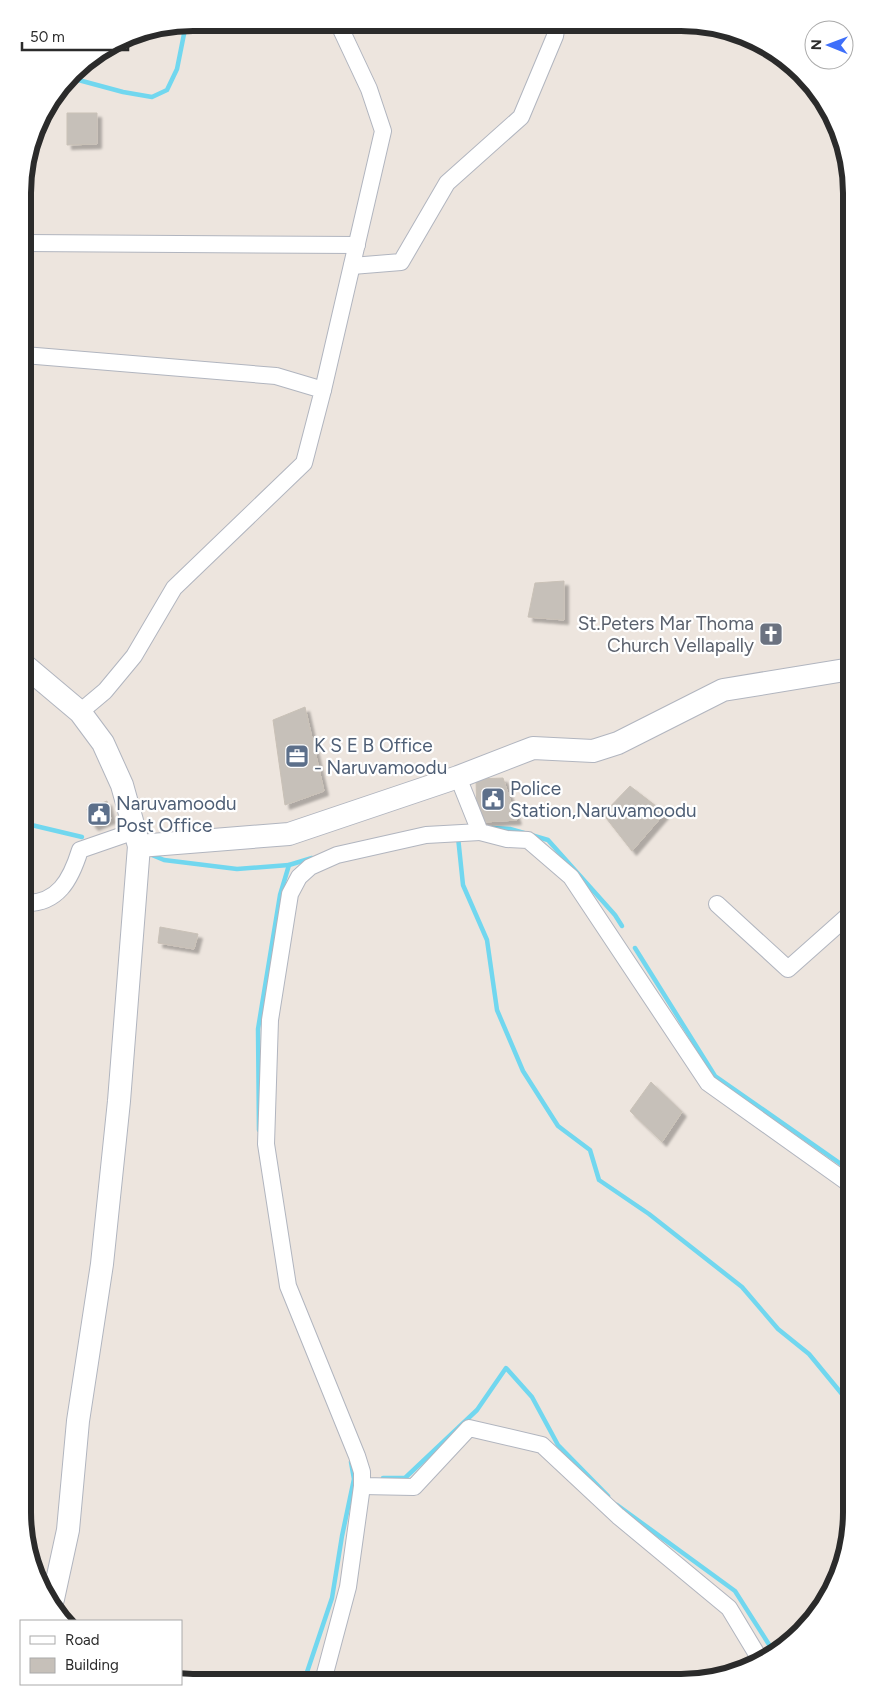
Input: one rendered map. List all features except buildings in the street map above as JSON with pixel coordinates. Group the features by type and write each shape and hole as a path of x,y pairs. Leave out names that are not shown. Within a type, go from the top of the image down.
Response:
{"street":[{"path":"80,712 105,691 134,656 174,588 304,463 323,390 383,131 370,89 342,31"},
{"path":"352,266 401,262 448,183 521,117 555,31"},
{"path":"31,242 357,245"},
{"path":"31,356 276,376 323,390"},
{"path":"31,901 56,895 73,872 80,850 137,839 289,834 458,777 533,748 593,751 618,743 723,690 843,670"},
{"path":"31,671 80,712 103,743 122,785 137,839 120,1092 102,1264 78,1421 68,1530 54,1593"},
{"path":"458,777 473,832"},
{"path":"325,1674 348,1587 362,1481 357,1456 288,1286 266,1144 270,1020 290,894 299,877 310,867 337,855 426,835 473,832 507,839 528,840 571,877 708,1082 842,1179"},
{"path":"717,904 788,969 842,920"},
{"path":"362,1481 414,1487 469,1428 542,1445 618,1516 729,1608 757,1654"}],"waterway":[{"path":"78,80 123,92 152,97 167,90 177,69 184,32"},
{"path":"31,825 82,837"},
{"path":"492,828 510,829 524,833"},
{"path":"531,835 548,840 615,915 622,926"},
{"path":"458,837 463,885 487,940 497,1010 523,1071 558,1126 590,1150 599,1180 649,1214 742,1287 778,1329 809,1354 842,1394"},
{"path":"152,855 164,860 237,869 289,865"},
{"path":"259,1130 258,1029 280,895 289,865 312,858"},
{"path":"635,948 715,1076 842,1165"},
{"path":"383,1478 405,1478 477,1410 506,1368 532,1397 558,1445 608,1496"},
{"path":"306,1674 332,1598 354,1479 351,1462"},
{"path":"617,1505 735,1591 770,1646"}],"place":[{"name":"St.Peters Mar Thoma Church Vellapally","path":"771,634"},
{"name":"K S E B Office - Naruvamoodu","path":"297,756"},
{"name":"Police Station,Naruvamoodu","path":"493,799"},
{"name":"Naruvamoodu Post Office","path":"99,814"}]}
